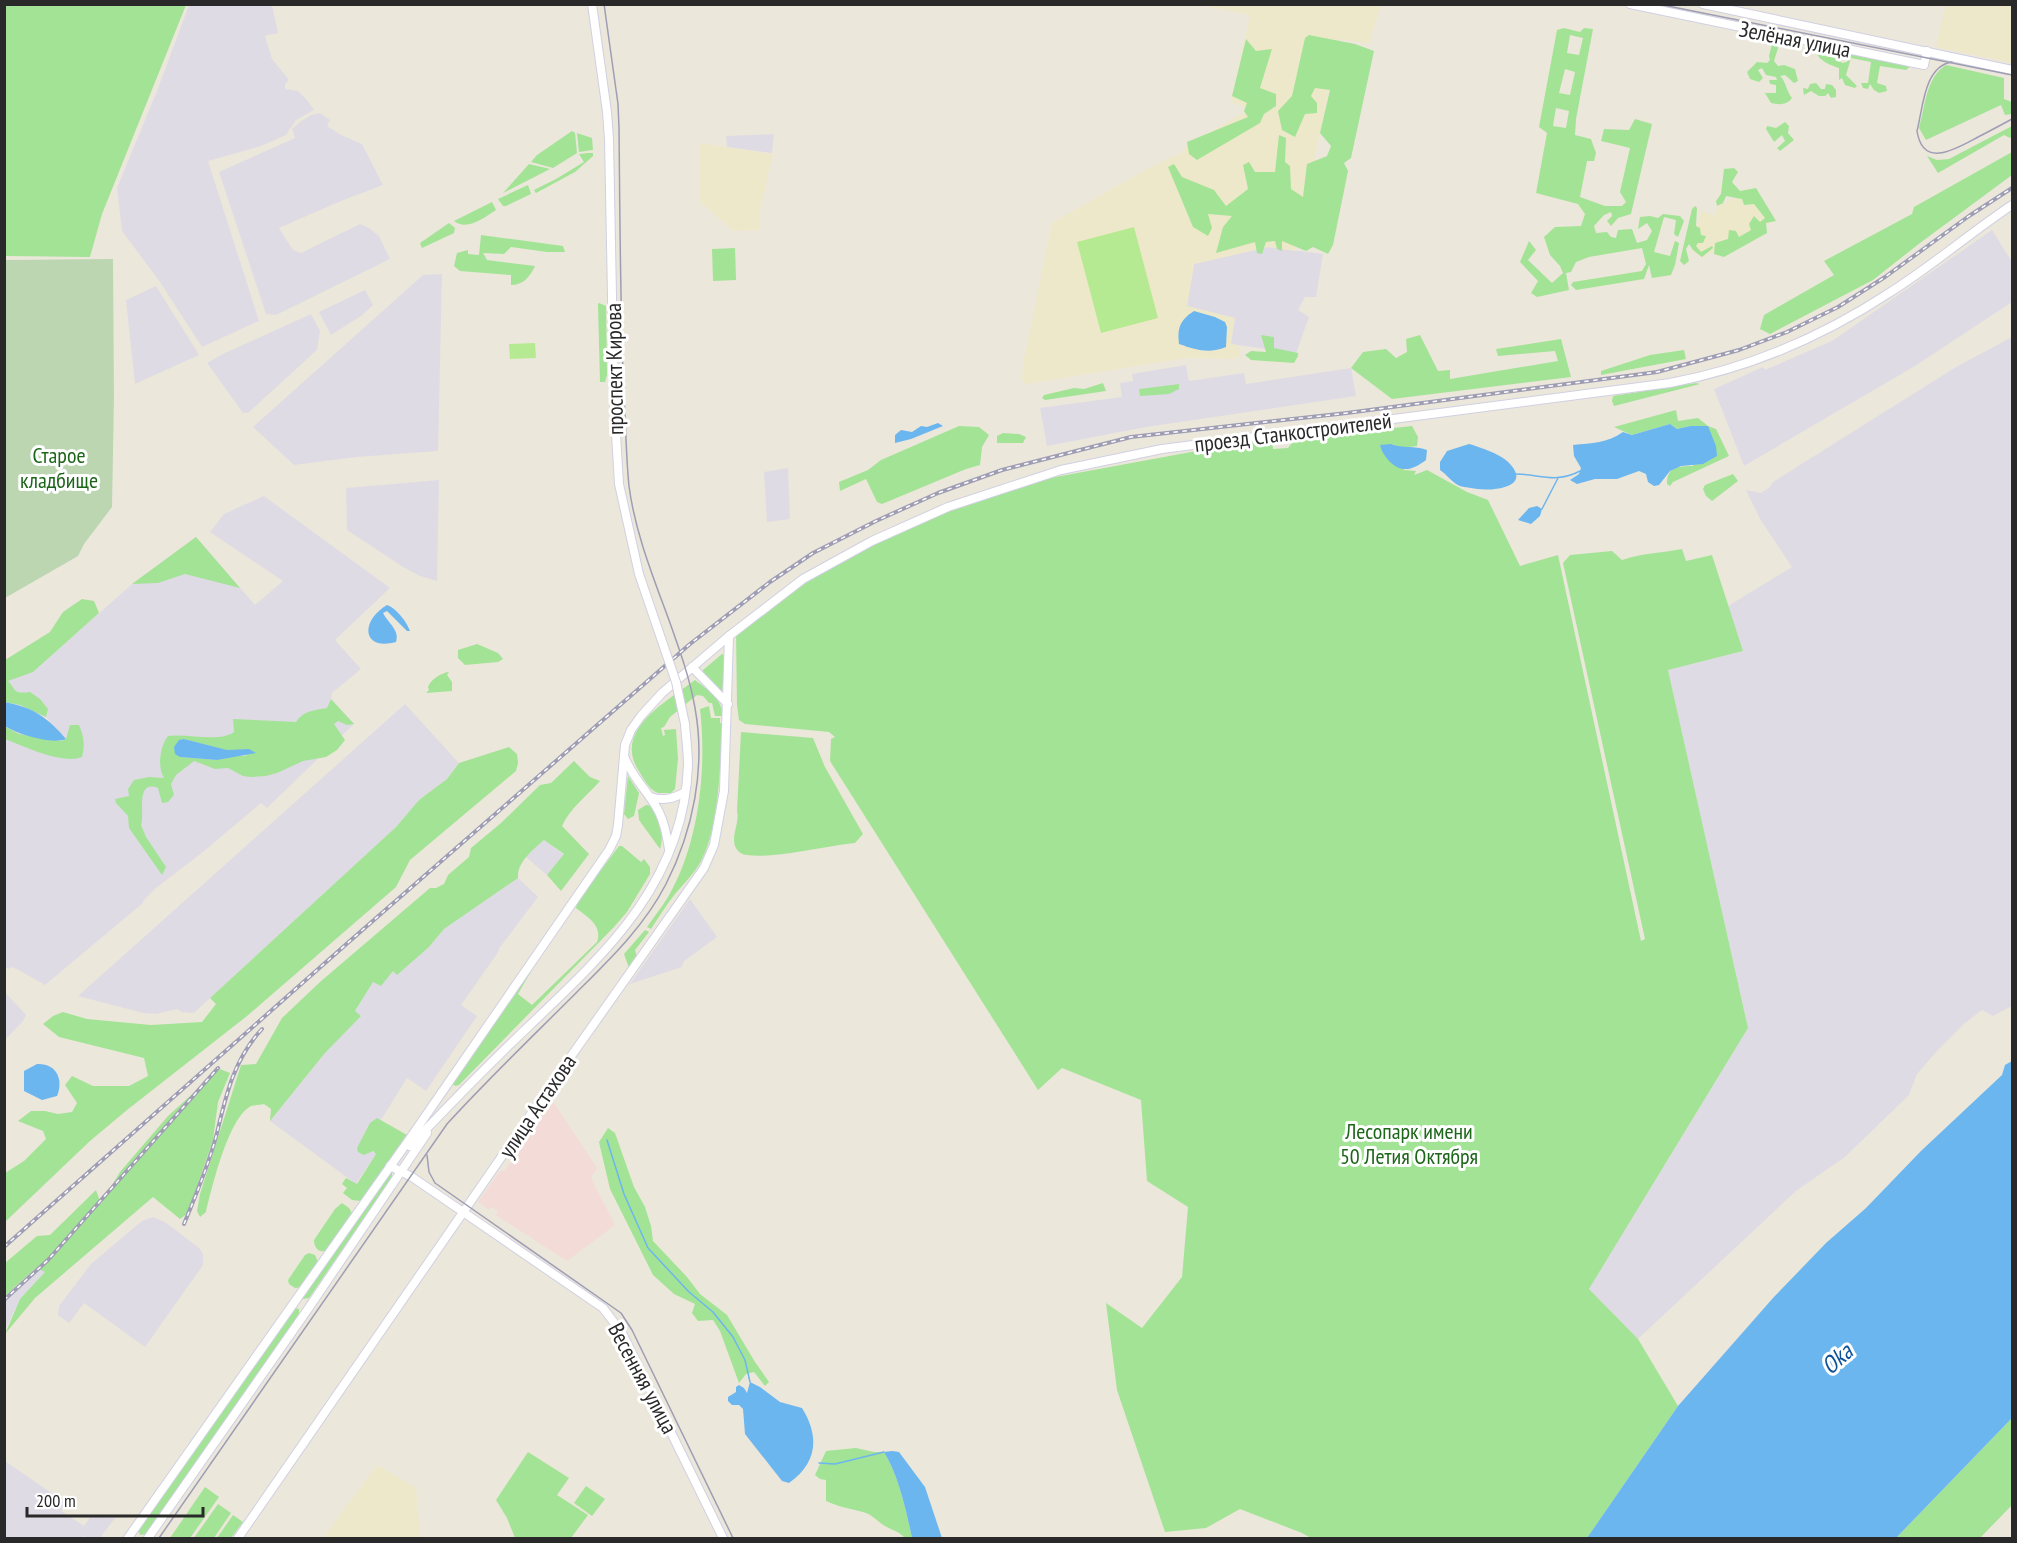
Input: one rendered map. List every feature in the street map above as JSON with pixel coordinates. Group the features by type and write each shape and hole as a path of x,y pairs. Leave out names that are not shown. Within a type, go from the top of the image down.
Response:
{"main road":[{"name":"проспект Кирова","path":"592,4 607,112 614,401 619,484 639,574 676,682 685,724 688,764 685,792"},
{"name":"Зелёная улица","path":"1630,4 1924,65 1928,51"},
{"name":"Зелёная улица","path":"1703,4 2013,70"},
{"name":"проезд Станкостроителей","path":"623,752 631,730 662,693 729,636 803,579 872,540 948,507 1061,470 1122,457 1192,445 1670,383 1735,367 1787,349 1861,311 2013,206"},
{"name":"улица Астахова","path":"238,1539 595,1021 704,868 714,845 724,791 729,636"},
{"path":"692,667 728,704"},
{"path":"623,752 635,780 650,797 664,823 669,850"},
{"path":"141,1539 130,1535 573,905 609,850 616,836 618,825 623,752"},
{"path":"650,797 669,799 685,792"},
{"path":"390,1166 611,944 645,900 659,876 678,825 685,792"},
{"path":"148,1539 402,1172 438,1116"},
{"name":"Весенняя улица","path":"390,1166 585,1294 617,1323 683,1453 723,1539"},
{"path":"296,1300 308,1309"}],"shaded area":[{"path":"189,5 272,5 278,33 265,36 272,59 289,80 285,84 285,89 298,91 314,110 296,120 286,135 261,146 208,161 259,321 202,347 160,282 122,231 117,188"},
{"path":"1211,5 1381,5 1369,44 1340,39 1295,251 1268,247 1194,264 1187,306 1235,318 1231,343 1238,346 1241,357 1236,356 1234,359 1185,358 1026,384 1022,379 1023,364 1052,223 1147,169 1183,152 1185,147 1250,109 1231,102 1250,15 1210,7"},
{"path":"1946,5 2012,5 2012,63 1936,47"},
{"path":"320,113 330,120 327,126 362,144 383,185 279,228 293,250 301,253 360,224 379,236 390,259 276,315 266,314 219,172 295,138 292,129 311,115"},
{"path":"774,134 772,153 727,147 726,136"},
{"path":"699,143 773,154 760,210 760,230 734,231 700,202"},
{"path":"1750,190 1770,223 1701,258 1691,250 1701,211 1715,215 1718,206"},
{"path":"1992,230 2012,262 2012,302 1915,366 1744,466 1714,389 1763,367 1765,370 1832,341"},
{"path":"1268,247 1323,254 1316,297 1305,297 1298,310 1309,317 1296,353 1231,344 1187,306 1194,264"},
{"path":"442,274 438,451 357,457 294,465 253,427 423,275"},
{"path":"156,286 199,355 135,384 126,300"},
{"path":"365,290 373,305 361,316 331,335 319,312"},
{"path":"311,314 320,331 317,350 248,413 243,413 207,363"},
{"path":"2012,337 2012,1006 1993,1016 1982,1010 1964,1024 1917,1074 1909,1095 1845,1157 1796,1191 1638,1339 1589,1289 1748,1028 1668,670 1743,651 1728,606 1792,567 1760,519 1746,490 1761,493 1773,482 1956,367"},
{"path":"1186,365 1189,381 1244,373 1246,384 1351,368 1356,396 1146,427 1047,446 1040,408 1122,397 1120,383 1133,381 1132,374"},
{"path":"788,468 790,519 767,522 764,472"},
{"path":"439,480 437,581 420,576 403,567 347,530 346,488"},
{"path":"264,496 390,588 335,640 361,669 332,693 331,699 354,724 267,808 261,803 156,888 143,903 45,985 13,967 8,969 5,966 5,726 12,730 65,739 46,717 20,705 5,702 7,680 33,672 132,584 196,537 255,605 283,581 210,532 224,514"},
{"path":"405,704 459,763 447,779 419,800 396,827 194,1013 177,1009 156,1014 143,1013 78,996"},
{"path":"544,840 564,855 547,875 526,857"},
{"path":"518,878 538,897 498,950 461,1005 477,1016 426,1091 407,1078 365,1146 376,1154 356,1184 270,1121 325,1053 360,1016 355,1012 373,981 393,970 398,974 429,947 444,929"},
{"path":"690,899 717,937 684,961 682,967 630,984"},
{"path":"4,991 26,1015 5,1040"},
{"path":"550,1097 597,1168 591,1178 615,1225 567,1261 496,1215 498,1211 492,1207 489,1210 478,1202 500,1171 504,1171 519,1152 518,1145"},
{"path":"153,1217 165,1222 199,1248 203,1254 203,1265 145,1347 84,1303 69,1323 58,1315 59,1306 91,1264 142,1221"},
{"path":"37,1268 45,1272 20,1299 5,1330 5,1296"},
{"path":"5,1461 66,1503 61,1511 84,1526 91,1516 115,1518 100,1538 84,1536 82,1538 5,1538"},
{"path":"377,1465 416,1488 420,1538 323,1538"}],"green space":[{"path":"5,4 186,5 102,214 90,257 5,256"},
{"path":"1564,28 1580,32 1584,28 1593,29 1575,135 1591,139 1596,153 1594,161 1587,161 1580,197 1605,206 1622,206 1626,202 1620,192 1630,148 1601,141 1604,129 1629,130 1635,119 1652,124 1631,214 1618,218 1611,226 1607,221 1612,216 1611,212 1604,215 1594,226 1596,233 1607,232 1611,237 1616,238 1618,230 1632,229 1637,243 1647,240 1652,231 1647,223 1638,229 1640,217 1658,218 1663,214 1680,216 1684,221 1678,237 1674,234 1676,220 1664,217 1654,252 1670,256 1675,241 1679,243 1671,275 1652,278 1649,265 1644,279 1576,290 1571,285 1573,282 1642,271 1646,264 1642,248 1589,257 1576,262 1571,272 1566,273 1569,290 1537,297 1531,293 1538,281 1520,262 1529,241 1536,250 1528,260 1552,283 1563,273 1550,255 1544,237 1555,227 1581,226 1585,214 1578,204 1536,193 1547,133 1539,127 1557,30","holes":["1570,35 1583,38 1579,55 1567,53","1565,69 1575,72 1570,95 1559,93","1556,108 1569,111 1566,128 1553,126"]},
{"path":"1309,35 1355,44 1374,51 1351,158 1344,163 1348,171 1333,245 1328,254 1313,247 1306,251 1282,241 1282,251 1277,249 1275,241 1266,242 1262,254 1257,253 1255,242 1216,253 1223,227 1232,216 1208,214 1212,228 1208,236 1193,227 1168,167 1174,164 1182,177 1214,190 1226,206 1248,189 1243,165 1249,162 1255,172 1275,172 1279,135 1286,138 1285,162 1290,166 1291,189 1303,197 1307,164 1327,156 1331,146 1320,133 1330,90 1315,88 1311,96 1317,103 1317,113 1305,114 1295,137 1282,130 1278,111 1292,96 1305,38"},
{"path":"1246,39 1256,51 1272,49 1260,88 1276,94 1276,106 1264,114 1260,123 1197,160 1189,154 1187,142 1248,117 1244,111 1247,103 1232,96"},
{"path":"1772,44 1776,44 1778,48 1774,61 1778,66 1784,65 1795,69 1798,81 1794,83 1785,75 1780,76 1792,98 1783,104 1771,103 1765,93 1776,93 1776,85 1770,84 1769,80 1777,80 1776,77 1766,75 1762,68 1758,70 1763,78 1759,82 1750,79 1747,72 1757,62 1767,63 1770,60"},
{"path":"1818,44 1824,51 1828,49 1842,63 1847,62 1848,55 1855,53 1913,64 1906,70 1880,66 1877,83 1886,86 1887,91 1879,93 1870,84 1868,89 1863,88 1861,83 1868,83 1871,62 1851,58 1846,75 1857,86 1855,88 1845,85 1842,78 1839,80 1839,68 1826,63 1819,57 1815,45"},
{"path":"1946,65 2004,78 2004,99 2012,102 2012,114 2005,115 2001,105 1926,140 1919,128 1927,93 1934,77"},
{"path":"1816,83 1821,89 1825,89 1826,84 1832,85 1836,90 1836,97 1831,98 1828,93 1825,96 1819,96 1811,91 1804,95 1803,88 1808,89 1810,84"},
{"path":"1785,122 1789,126 1788,133 1794,140 1780,151 1777,148 1785,141 1782,135 1774,142 1766,129 1767,126 1776,128"},
{"path":"2012,126 2012,137 2004,135 1938,173 1927,156 1937,160 1949,159"},
{"path":"572,131 575,133 577,153 553,168 531,162 537,155"},
{"path":"577,133 592,138 593,150 579,152"},
{"path":"2012,152 2012,175 1873,280 1770,334 1760,329 1764,315 1834,275 1824,261 1912,214 1914,207"},
{"path":"593,153 593,156 575,172 536,193 534,190 584,162 579,154"},
{"path":"529,164 550,169 503,193"},
{"path":"1734,168 1738,172 1732,182 1740,191 1756,188 1776,221 1766,223 1767,233 1724,257 1714,254 1715,243 1728,239 1729,230 1736,231 1739,237 1751,230 1749,224 1754,216 1760,222 1765,218 1754,204 1744,205 1742,199 1726,196 1723,203 1717,206 1716,201 1721,194 1724,169"},
{"path":"528,185 531,194 506,206 503,206 498,199"},
{"path":"492,202 496,210 481,220 464,225 454,221"},
{"path":"1695,206 1697,208 1696,226 1700,228 1701,235 1706,236 1703,243 1698,243 1696,246 1701,252 1712,246 1713,248 1702,257 1689,244 1686,249 1689,261 1684,265 1680,261 1692,209"},
{"path":"449,223 455,228 454,233 422,248 420,243"},
{"path":"1134,227 1158,318 1101,333 1077,242"},
{"path":"481,235 563,246 565,252 511,247 504,254 483,253 487,260 535,266 526,280 511,285 511,275 460,271 454,266 457,253 468,250 468,254 479,255"},
{"path":"735,248 736,280 713,281 712,249"},
{"name":"Старое кладбище","path":"113,259 112,507 84,544 78,556 5,598 5,260"},
{"path":"599,303 606,306 607,375 605,382 600,382"},
{"path":"1261,335 1274,337 1274,348 1298,353 1294,363 1251,360 1245,355 1251,351 1266,352"},
{"path":"1420,335 1438,371 1450,370 1450,379 1558,361 1555,351 1498,356 1496,349 1561,339 1571,377 1392,399 1351,368 1363,352 1386,349 1396,358 1407,352 1406,339"},
{"path":"535,343 536,358 510,359 509,344"},
{"path":"1684,350 1686,359 1601,375 1601,371 1650,355"},
{"path":"1103,383 1106,391 1045,400 1042,398 1044,395 1074,388 1084,389"},
{"path":"1179,384 1179,389 1169,394 1140,396 1139,389"},
{"path":"1700,384 1614,406 1612,401 1613,396"},
{"path":"1676,410 1678,421 1698,418 1716,429 1729,456 1673,482 1670,486 1667,484 1667,478 1671,471 1678,467 1693,466 1690,426 1677,429 1670,424 1632,435 1614,427"},
{"path":"959,426 979,427 989,435 982,447 980,465 882,504 877,502 866,479 840,491 839,482 868,470 881,460"},
{"name":"Лесопарк имени 50 Летия Октября","path":"1412,426 1418,437 1417,446 1401,448 1391,444 1404,470 1416,471 1414,475 1427,470 1467,492 1488,500 1520,566 1558,555 1641,941 1645,939 1563,563 1570,555 1612,551 1622,560 1644,554 1682,549 1686,561 1712,555 1743,651 1668,670 1748,1028 1589,1289 1638,1339 1678,1406 1587,1538 1311,1538 1240,1509 1206,1528 1165,1532 1117,1390 1106,1303 1142,1328 1182,1277 1188,1207 1147,1181 1141,1100 1062,1068 1038,1090 830,761 831,739 835,737 829,732 745,724 739,720 736,632 817,575 877,542 937,516 1050,478 1202,450 1272,440 1273,449 1288,448 1295,439"},
{"path":"1003,433 1026,437 1023,443 997,443 997,436"},
{"path":"1733,474 1738,481 1712,501 1706,496 1703,489 1705,485"},
{"path":"196,537 240,588 185,574 158,583 132,584"},
{"path":"82,599 94,601 99,613 33,672 8,681 16,691 30,692 40,699 48,709 46,717 20,705 5,702 5,660 50,632 63,612"},
{"path":"477,644 498,653 503,659 498,662 465,665 458,658 458,650"},
{"path":"722,654 725,656 722,695 702,675 703,670"},
{"path":"449,672 447,675 452,682 452,691 426,693 429,690 429,684 434,679"},
{"path":"695,680 717,700 723,716 715,716 712,703 709,703 703,696 697,695 670,717 661,728 663,736 665,735 664,730 676,729 678,759 675,789 671,793 658,793 649,786 637,768 632,754 633,740 648,717"},
{"path":"331,699 354,724 347,725 338,721 334,724 345,740 337,750 326,757 303,761 266,776 250,777 228,768 215,769 194,761 176,775 171,784 174,795 168,802 162,803 158,788 146,788 142,799 141,825 146,837 166,867 162,875 129,828 128,816 115,799 129,796 128,789 134,780 149,777 164,778 160,757 168,736 220,737 234,732 233,719 296,722 305,713 327,708","holes":["184,739 248,756 232,756 217,760 180,757"]},
{"path":"709,706 711,718 720,718 720,723 722,723 718,792 713,827 694,872 672,898 651,929 647,927 668,897 679,876 694,830 701,781 700,709"},
{"path":"70,725 79,725 81,729 84,745 82,757 64,759 54,757 5,739 4,726 19,734 61,741 66,739"},
{"path":"741,732 813,738 825,767 863,834 855,843 759,856 745,855 738,851 734,839 738,816"},
{"path":"509,747 517,754 516,771 410,860 396,887 247,1016 90,1141 5,1222 5,1173 24,1161 46,1139 43,1131 18,1121 31,1111 58,1114 72,1112 77,1103 65,1085 72,1076 93,1086 129,1086 148,1076 144,1058 59,1037 43,1024 63,1012 87,1019 151,1025 202,1022 216,1004 210,998 396,827 419,800 447,779 459,763"},
{"path":"574,761 590,777 600,781 574,808 562,826 589,854 561,891 547,875 564,854 544,840 523,862 518,878 444,929 429,947 397,975 393,971 381,986 373,982 355,1011 361,1016 325,1053 270,1121 271,1109 264,1104 251,1106 243,1113 228,1138 206,1212 200,1217 197,1211 200,1194 241,1065 256,1064 282,1018 320,982 430,888 444,884 448,875 469,857 471,848 540,785 551,783"},
{"path":"628,776 639,793 634,816 628,819 624,814"},
{"path":"646,805 653,806 660,821 662,833 660,849 639,820 638,810"},
{"path":"619,846 641,862 644,859 650,867 650,874 627,912 459,1085 455,1086 452,1083 537,961 518,994 532,1005 597,942 596,926 576,908 577,902"},
{"path":"645,930 649,932 635,950 637,957 629,968 624,954"},
{"path":"220,1069 230,1073 218,1102 213,1140 188,1213 180,1219 153,1197 35,1298 5,1334 20,1299 45,1272 36,1268 5,1296 5,1263 37,1236 50,1235 96,1190 101,1204 120,1172 168,1116"},
{"path":"377,1118 407,1135 361,1201 352,1200 343,1193 347,1188 342,1184 346,1178 357,1184 376,1154 373,1151 364,1155 358,1152 357,1148 370,1123"},
{"path":"608,1128 615,1133 634,1187 645,1207 653,1241 700,1294 727,1315 769,1382 765,1386 754,1372 746,1374 739,1383 720,1331 713,1320 698,1321 692,1313 695,1304 674,1294 653,1275 610,1189 599,1142"},
{"path":"389,1173 392,1173 392,1177 309,1298 303,1299 302,1297"},
{"path":"342,1203 349,1208 352,1213 351,1217 328,1250 320,1251 316,1248 314,1240 335,1209"},
{"path":"309,1253 315,1255 319,1264 303,1287 295,1288 289,1284 288,1280 305,1255"},
{"path":"295,1308 299,1309 299,1314 147,1534 140,1535 138,1529"},
{"path":"2012,1418 2012,1505 1980,1538 1896,1538"},
{"path":"856,1448 884,1452 898,1483 912,1538 905,1538 866,1513 826,1501 826,1480 815,1475 826,1451"},
{"path":"528,1452 569,1478 557,1495 588,1515 571,1538 515,1538 496,1500"},
{"path":"586,1486 605,1499 592,1516 574,1503"},
{"path":"205,1487 219,1497 190,1538 170,1538"},
{"path":"218,1504 231,1513 214,1538 194,1538"},
{"path":"233,1515 243,1522 231,1538 217,1538"}],"water":[{"path":"1194,311 1225,322 1226,347 1202,350 1179,344 1180,325"},
{"path":"938,423 943,426 895,443 895,435 901,430 912,432 921,426 927,427"},
{"path":"1670,424 1677,429 1708,426 1716,446 1717,456 1703,464 1681,466 1670,471 1659,485 1654,486 1648,482 1646,474 1639,471 1617,479 1595,479 1577,484 1570,480 1579,474 1581,468 1574,456 1573,445 1605,440 1623,432 1632,435"},
{"path":"1391,444 1427,450 1426,460 1413,468 1399,468 1390,462 1380,445"},
{"path":"1469,444 1507,461 1516,472 1516,479 1512,484 1496,489 1462,487 1440,470 1440,462 1447,451"},
{"path":"1537,506 1542,509 1540,516 1531,524 1518,520 1529,508"},
{"path":"387,605 401,616 410,631 407,631 387,611 383,613 395,630 397,638 396,642 385,644 371,639 369,627 372,619"},
{"path":"4,702 39,714 66,739 52,741 35,738 5,726"},
{"path":"184,739 227,750 249,749 256,753 217,760 180,757 175,754 174,747 179,740"},
{"name":"Oka","path":"2012,1061 2012,1418 1896,1538 1587,1538 1678,1406 1773,1298 1826,1243 1866,1208 1921,1151 2002,1075 2005,1065"},
{"path":"37,1064 49,1066 57,1073 60,1084 57,1096 42,1100 24,1091 24,1071"},
{"path":"750,1382 780,1402 802,1408 812,1429 813,1449 810,1458 805,1467 789,1483 782,1481 745,1434 743,1409 728,1401 728,1397 736,1392 736,1387 739,1385 747,1393"},
{"path":"884,1452 899,1452 925,1487 942,1538 912,1538 898,1483"}],"waterway":[{"path":"1516,474 1555,478 1580,471"},
{"path":"1542,509 1558,478"},
{"path":"607,1140 624,1194 648,1248 689,1292 713,1312 733,1337 745,1360 750,1382"},
{"path":"819,1463 835,1464 884,1452"}],"tram line":[{"path":"159,1538 447,1124 612,956 647,915 666,884 690,821 698,776 699,753 695,708 681,655 640,538 629,486 622,330 618,104 604,4"},
{"path":"1658,4 2012,75"},
{"path":"1952,62 1936,71 1926,89 1917,131 1920,143 1926,150 1933,153 1951,150 2012,119"},
{"path":"427,1155 429,1172 435,1183 621,1313 632,1330 733,1538"}],"railway":[{"path":"4,1247 690,644 770,582 813,553 938,493 1002,470 1131,437 1347,413 1657,372 1739,350 1787,332 1838,307 2012,188"},
{"path":"184,1224 210,1156 232,1078 244,1053 262,1029"},
{"path":"4,1300 48,1260 218,1068"}]}
